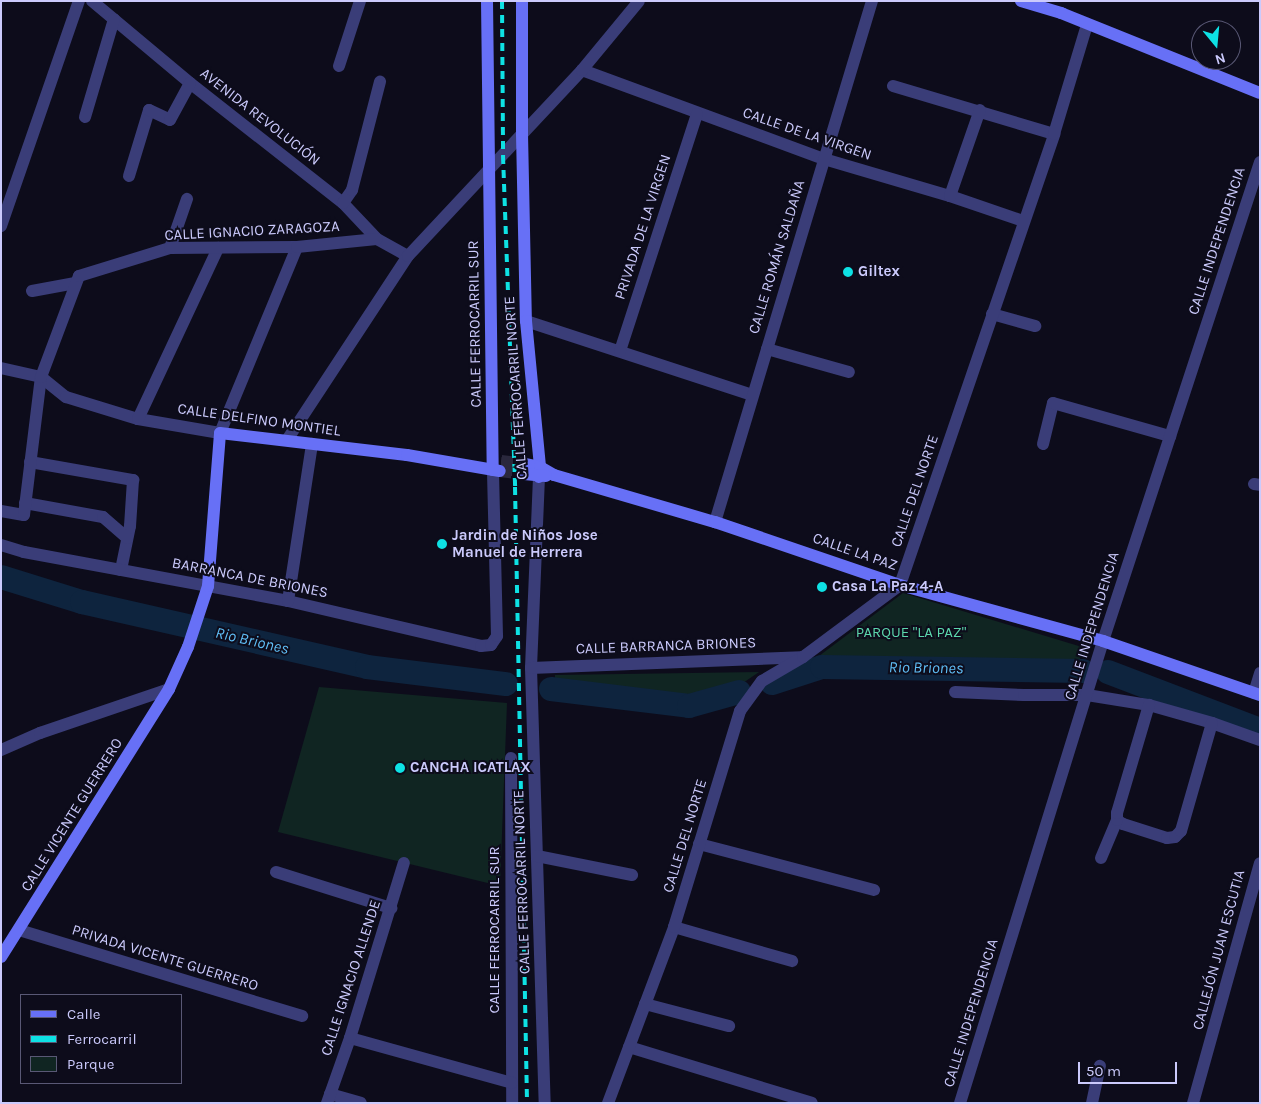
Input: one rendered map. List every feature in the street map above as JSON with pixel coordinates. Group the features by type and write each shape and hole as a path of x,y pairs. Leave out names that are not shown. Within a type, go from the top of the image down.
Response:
{"main road":[{"name":"CALLE FERROCARRIL SUR","path":"486,1 494,466"},
{"name":"CALLE FERROCARRIL NORTE","path":"522,1 522,134 526,321 540,472"},
{"path":"1021,1 1060,7 1087,25 1260,94"},
{"name":"CALLE DELFINO MONTIEL","path":"220,433 494,466"},
{"name":"CALLE VICENTE GUERRERO","path":"1,957 169,689 188,646 208,586 220,433"},
{"name":"CALLE LA PAZ","path":"525,469 554,475 714,522 900,585 1103,641 1257,694"}],"street":[{"path":"1,226 79,1"},
{"name":"AVENIDA REVOLUCIÓN","path":"92,1 190,83 343,203 377,239 408,256"},
{"path":"339,66 360,1"},
{"path":"287,440 408,256 490,172 522,134 582,70 638,1"},
{"name":"CALLE ROMÁN SALDAÑA","path":"714,522 872,1"},
{"path":"85,117 114,20"},
{"name":"CALLE DEL NORTE","path":"608,1103 674,927 740,712 762,681 803,657 900,585 1054,134 1087,25"},
{"name":"CALLE DE LA VIRGEN","path":"582,70 697,114 824,159 950,196 1023,221"},
{"path":"343,203 352,190 380,82"},
{"path":"129,176 149,110 170,120 190,83"},
{"path":"893,86 980,110 1054,134"},
{"path":"950,196 980,110"},
{"name":"PRIVADA DE LA VIRGEN","path":"620,351 697,114"},
{"name":"CALLE INDEPENDENCIA","path":"960,1103 1103,641 1260,162"},
{"path":"170,248 187,199"},
{"name":"CALLE IGNACIO ZARAGOZA","path":"75,283 79,276 170,248 297,247 377,239"},
{"path":"220,433 297,247"},
{"path":"138,419 218,248"},
{"path":"32,291 75,283"},
{"path":"25,509 41,377 75,283"},
{"path":"992,314 1035,326"},
{"path":"526,321 752,395"},
{"path":"766,349 849,372"},
{"name":"CALLE DELFINO MONTIEL","path":"1,368 41,377 66,397 138,419 220,433"},
{"path":"1043,444 1053,403 1170,436"},
{"path":"288,601 312,444"},
{"path":"30,462 134,480 121,570"},
{"name":"CALLE FERROCARRIL SUR","path":"491,645 496,636 494,466"},
{"name":"CALLE FERROCARRIL NORTE","path":"540,472 531,668 545,1103"},
{"path":"1,511 25,509 102,517 127,538"},
{"name":"BARRANCA DE BRIONES","path":"1,545 24,552 288,601 481,646 491,645"},
{"name":"CALLE BARRANCA BRIONES","path":"531,668 803,657"},
{"path":"1257,694 1260,673"},
{"path":"1,750 40,733 169,689"},
{"path":"954,692 1087,695 1149,705 1212,723 1260,740"},
{"path":"1101,858 1117,820 1117,812 1149,705"},
{"path":"1117,820 1123,824 1158,835 1175,837 1180,831 1212,723"},
{"name":"CALLE FERROCARRIL SUR","path":"511,758 512,1103"},
{"path":"699,844 874,890"},
{"path":"537,856 632,875"},
{"name":"CALLE IGNACIO ALLENDE","path":"328,1098 350,1038 404,863"},
{"name":"CALLEJÓN JUAN ESCUTIA","path":"1194,1103 1260,863"},
{"path":"276,872 391,908"},
{"path":"674,927 792,961"},
{"name":"PRIVADA VICENTE GUERRERO","path":"19,930 302,1016"},
{"path":"645,1004 729,1026"},
{"path":"350,1038 512,1083"},
{"path":"629,1048 812,1103"},
{"path":"1092,1103 1100,1066"},
{"path":"328,1098 361,1103"}],"green space":[{"name":"PARQUE \"LA PAZ\"","path":"903,593 1082,647 1078,671 822,667 807,665"},
{"path":"759,672 740,685 691,697 555,685 555,675"},
{"name":"CANCHA ICATLAX","path":"319,687 507,703 500,886 278,832"}],"waterway":[{"name":"Rio Briones","path":"1,577 82,602 367,667 506,684"},
{"name":"Rio Briones","path":"772,683 822,667 1083,671"},
{"name":"Rio Briones","path":"1108,672 1260,730"},
{"name":"Rio Briones","path":"551,689 689,706 739,692"}],"tunnel":[{"path":"501,461 526,464"},
{"path":"500,471 524,474"}],"railway":[{"path":"502,1 503,156 515,487 527,1103"}],"place":[{"name":"Giltex","path":"848,272"},
{"name":"Jardin de Niños Jose Manuel de Herrera","path":"442,544"},
{"name":"Casa La Paz 4-A","path":"822,587"},
{"name":"CANCHA ICATLAX","path":"400,768"}]}
